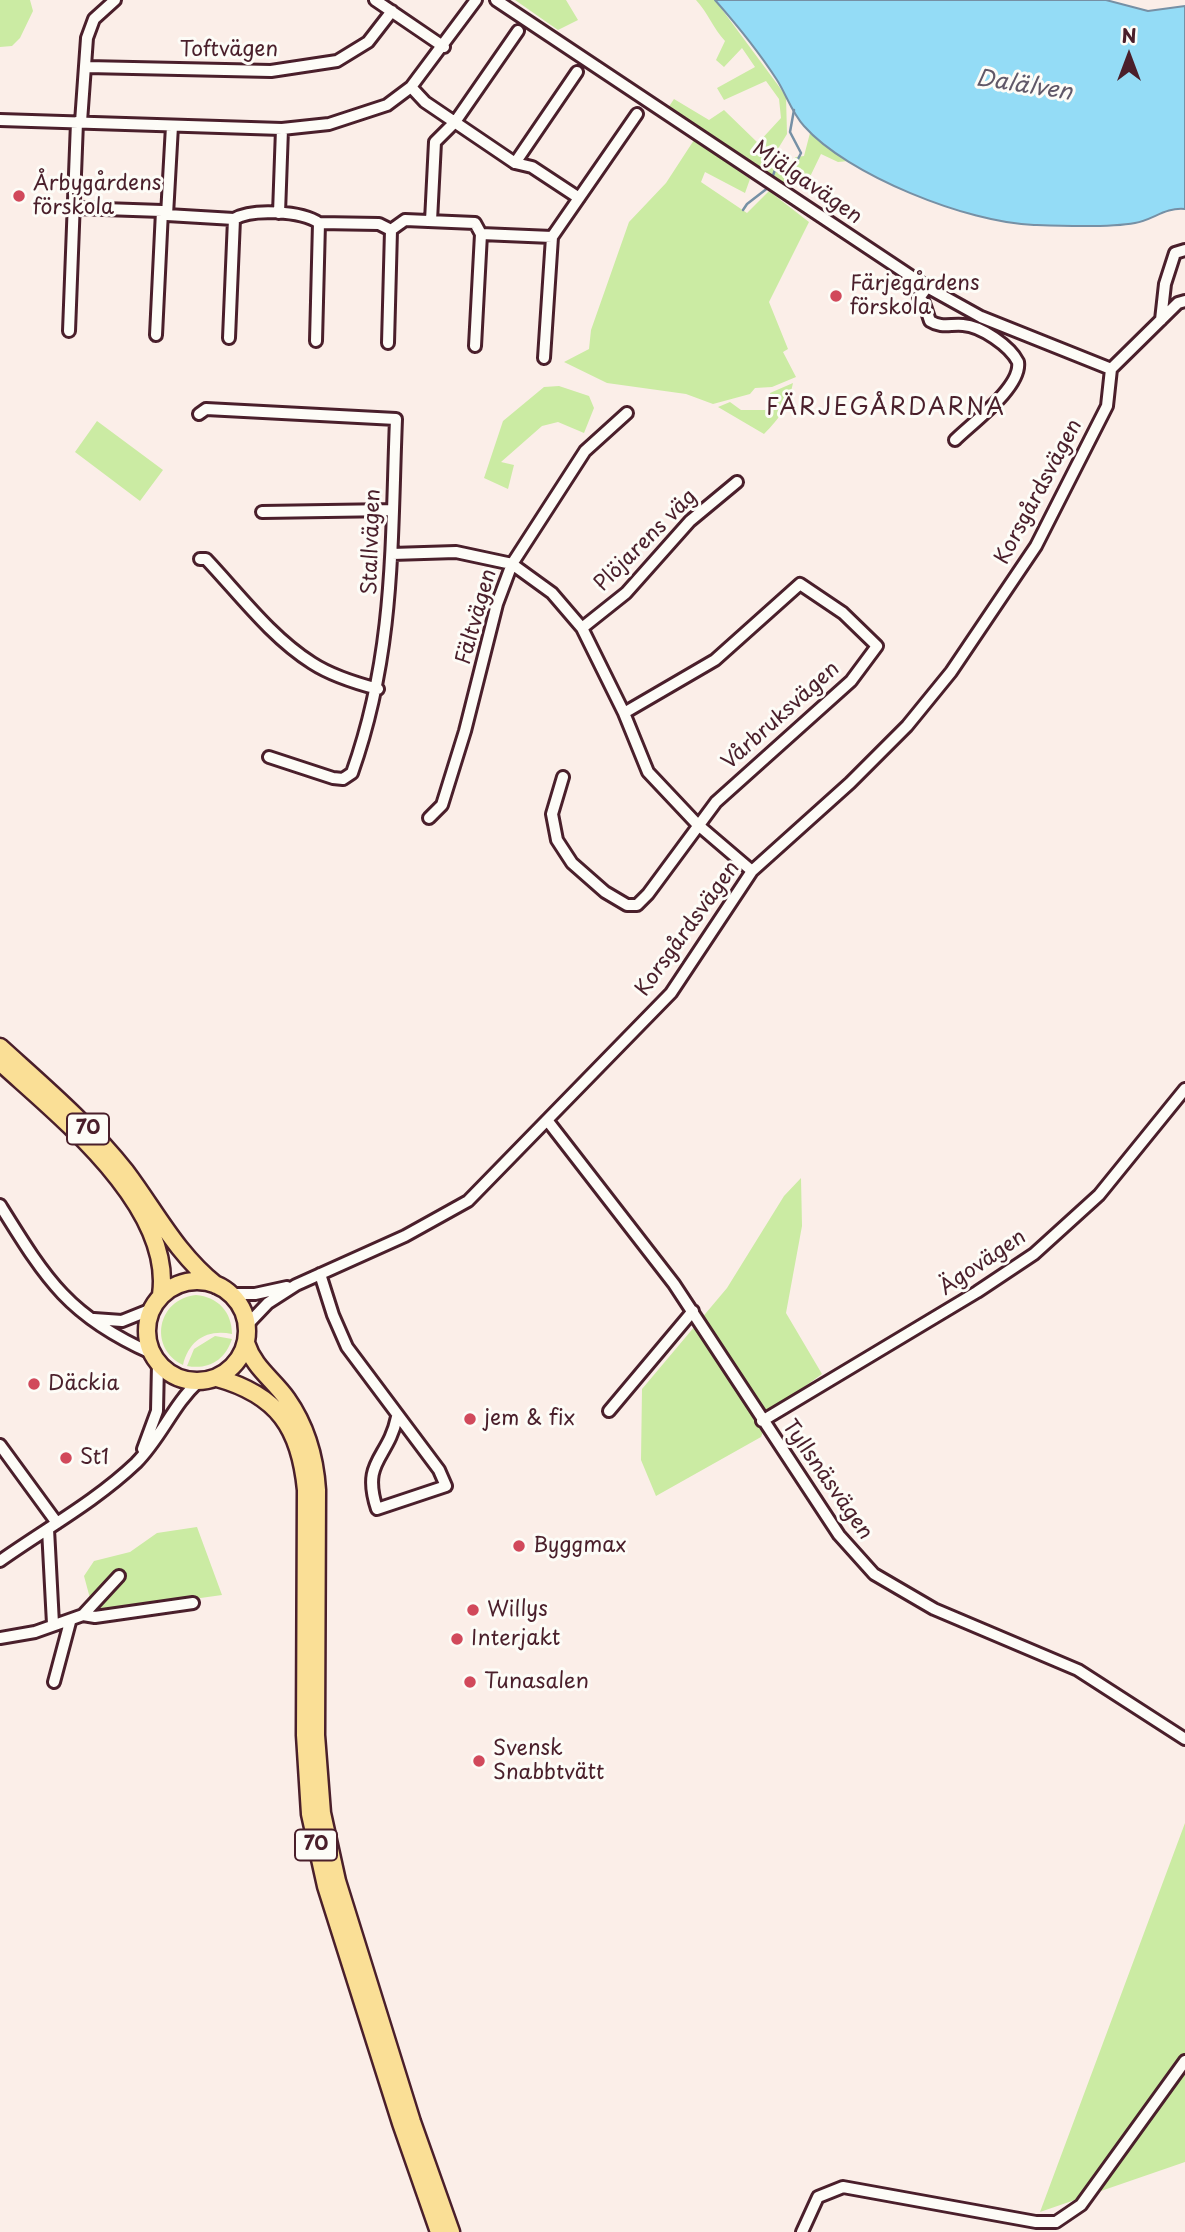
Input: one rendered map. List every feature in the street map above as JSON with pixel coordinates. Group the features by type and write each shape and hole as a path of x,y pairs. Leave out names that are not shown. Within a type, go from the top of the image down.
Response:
{"highway":[{"name":"70","path":"0,1047 102,1143 127,1174 176,1248 216,1285 230,1294 241,1308 247,1325"},
{"name":"70","path":"0,1062 92,1148 136,1205 160,1253 163,1271 146,1331 155,1359"},
{"path":"156,1302 183,1283 200,1281 216,1285"},
{"path":"155,1359 176,1377 198,1382 217,1378 238,1360 246,1343 247,1325"},
{"name":"70","path":"246,1343 254,1362 296,1413 313,1455 317,1490 316,1735 322,1813 337,1881 412,2122 451,2232"},
{"name":"70","path":"217,1378 249,1389 276,1408 288,1425 301,1456 306,1490 305,1735 310,1814 326,1886 401,2123 439,2232"}],"street":[{"path":"69,331 79,122 87,67 87,38 94,19 115,0"},
{"path":"375,0 444,47"},
{"path":"0,120 282,129 329,124 387,104 411,87 444,47 476,0"},
{"name":"Mjälgavägen","path":"496,0 927,287 981,317 1111,369"},
{"name":"Toftvägen","path":"87,67 271,71 337,61 368,43 392,11"},
{"path":"431,221 435,142 456,122 518,31"},
{"path":"515,163 577,72"},
{"path":"411,87 425,102 515,163 532,167 579,198"},
{"path":"544,358 552,237 637,114"},
{"path":"156,335 172,126"},
{"path":"279,214 282,129"},
{"path":"75,208 234,219 245,212 310,216 319,223 379,224 391,230"},
{"path":"229,338 234,219"},
{"path":"391,230 405,220 475,223 481,234 475,346"},
{"path":"316,341 319,223"},
{"path":"388,343 391,230"},
{"path":"481,234 552,237"},
{"path":"1161,320 1165,285 1175,253 1185,250"},
{"path":"927,287 919,298 924,303 930,321 937,325 959,324 976,329 1008,349 1018,362 1018,374 1010,389 955,440"},
{"path":"1111,369 1182,300"},
{"name":"Korsgårdsvägen","path":"247,1325 268,1303 296,1285 448,1215 475,1194 671,993 752,871 850,783 907,726 951,672 1036,546 1107,406 1111,369"},
{"name":"Stallvägen","path":"199,414 206,409 396,418 388,620 378,689 352,773 343,779 269,757"},
{"name":"Fältvägen","path":"429,818 442,805 465,731 497,604 512,564 585,451 626,413"},
{"name":"Plöjarens väg","path":"582,628 626,593 690,521 737,482"},
{"path":"262,512 392,510"},
{"path":"392,554 457,552 512,564 552,593 582,628 624,713 648,772 697,824 752,871"},
{"path":"200,559 206,559 286,643 312,663 346,680 378,689"},
{"name":"Vårbruksvägen","path":"624,713 715,660 800,584 843,613 877,646 851,681 716,802 697,824"},
{"path":"563,777 552,814 557,840 572,863 605,892 627,905 637,905 648,894 697,824"},
{"name":"Ägovägen","path":"762,1422 977,1293 1034,1254 1099,1195 1185,1089"},
{"name":"Tyllsnäsvägen","path":"547,1120 693,1311 762,1422 839,1535 874,1574 934,1609 1078,1670 1185,1739"},
{"path":"0,1205 46,1277 72,1306 155,1359 157,1411 151,1431 135,1464"},
{"path":"320,1274 339,1332 397,1417 439,1470 446,1486 377,1509 370,1481 372,1469 393,1436 397,1417"},
{"name":"Korsgårdsvägen","path":"230,1294 255,1294 296,1285"},
{"path":"90,1318 122,1321 156,1302"},
{"path":"609,1411 693,1311"},
{"path":"0,1561 53,1526 135,1464 198,1382"},
{"path":"0,1445 4,1458 53,1526 53,1624"},
{"path":"0,1638 16,1637 53,1624 70,1622 83,1615 120,1576"},
{"path":"83,1615 95,1618 193,1603"},
{"path":"54,1682 70,1622"},
{"path":"802,2232 818,2197 843,2187 1036,2222 1056,2222 1081,2205 1185,2061"}],"green space":[{"path":"0,0 30,0 33,11 20,38 12,46 0,47"},
{"path":"515,0 566,0 578,20 558,30"},
{"path":"696,0 715,0 786,96 787,134 770,162 781,169 796,157 804,156 810,133 848,161 838,162 821,154 807,183 795,175 780,184 668,108 674,99 709,120 724,110 758,143 781,118 779,99 766,81 724,100 717,88 755,67 742,48 724,67 716,60 725,41"},
{"path":"694,140 750,179 745,193 705,172 701,182 747,213 769,191 809,222 769,302 788,349 783,352 796,377 772,387 755,388 750,394 713,404 686,394 607,383 564,362 589,349 591,330 629,222 666,183"},
{"path":"793,383 783,411 764,434 718,407 730,402 741,410 765,410 772,403 770,393"},
{"path":"559,386 589,396 594,408 584,433 558,422 542,426 501,462 514,465 508,489 484,478 503,421 544,387"},
{"path":"97,421 163,470 140,501 75,452"},
{"path":"801,1178 802,1226 786,1313 822,1374 771,1411 761,1437 656,1496 641,1460 642,1389 727,1288 784,1196"},
{"path":"196,1295 211,1299 222,1307 229,1319 232,1334 215,1333 200,1338 190,1349 183,1365 172,1357 165,1347 161,1336 162,1325 173,1305 183,1298"},
{"path":"215,1336 232,1339 225,1353 209,1365 187,1366 194,1349"},
{"path":"197,1527 222,1595 94,1613 84,1576 94,1561 130,1552 157,1533"},
{"path":"1185,1823 1185,2162 1040,2212"}],"water":[{"name":"Dalälven","path":"715,0 1106,0 1148,11 1185,6 1185,209 1171,210 1124,225 1034,225 976,216 910,193 849,162 804,126 763,59"}],"waterway":[{"path":"771,181 775,170 797,161 801,153 790,132 794,110"},
{"path":"743,210 769,187"}],"place":[{"name":"Årbygårdens förskola","path":"19,196"},
{"name":"Färjegårdens förskola","path":"836,296"},
{"name":"Däckia","path":"34,1384"},
{"name":"jem & fix","path":"470,1419"},
{"name":"St1","path":"66,1458"},
{"name":"Byggmax","path":"519,1546"},
{"name":"Willys","path":"473,1610"},
{"name":"Interjakt","path":"457,1639"},
{"name":"Tunasalen","path":"470,1682"},
{"name":"Svensk Snabbtvätt","path":"479,1761"}],"district":[{"name":"FÄRJEGÅRDARNA","path":"886,409"}]}
